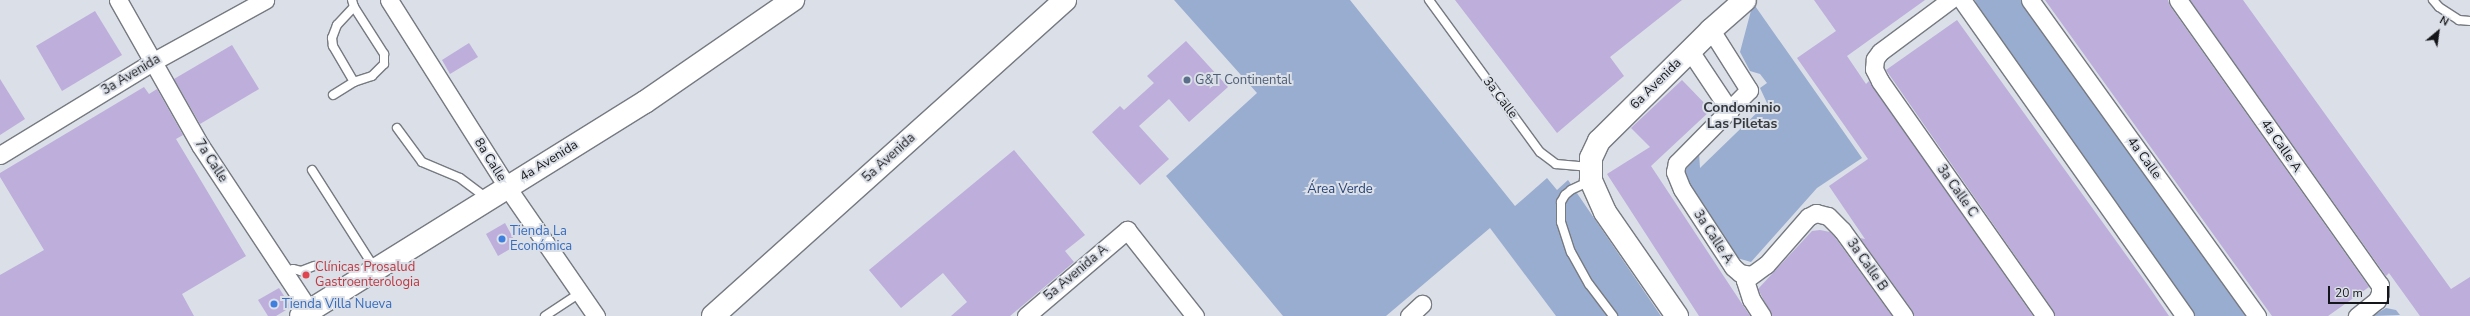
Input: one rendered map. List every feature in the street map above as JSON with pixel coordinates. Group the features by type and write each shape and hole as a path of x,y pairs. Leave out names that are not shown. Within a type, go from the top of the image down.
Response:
{"main road":[{"name":"4a Avenida","path":"308,314 507,187 645,102 793,0"},
{"name":"5a Avenida","path":"713,316 1065,0"},
{"name":"6a Avenida","path":"1590,174 1599,140 1711,30 1745,0"},
{"path":"1590,174 1604,212 1677,316"}],"street":[{"name":"7a Calle","path":"118,0 154,61 200,145 284,272 308,314"},
{"name":"3a Avenida","path":"0,154 154,61 265,0"},
{"name":"8a Calle","path":"389,0 507,187 596,316"},
{"name":"3a Calle C","path":"1950,0 1880,52 1874,63 1880,81 2045,316"},
{"path":"1962,0 2186,316"},
{"name":"4a Calle","path":"2030,0 2257,316"},
{"name":"4a Calle A","path":"2178,0 2377,280 2380,293 2374,304 2357,316"},
{"path":"1690,51 1730,111 1749,90 1711,30"},
{"name":"3a Calle A","path":"1730,111 1676,166 1677,181 1733,267 1740,273 1751,275"},
{"name":"3a Calle B","path":"1751,275 1766,265 1812,214 1822,214 1828,216 1853,244 1904,316"},
{"name":"5a Avenida A","path":"1026,316 1127,230 1195,316"},
{"path":"1751,275 1744,280 1745,285 1762,316"},
{"path":"1409,316 1422,304"}],"lane":[{"name":"3a Calle","path":"1430,0 1540,152 1556,164 1590,174"},
{"path":"2433,0 2439,7 2459,20 2470,21"},
{"path":"333,95 354,82 372,76 384,64 384,54 353,4 337,25 332,38 334,46 354,82"},
{"path":"397,128 422,162 460,178 478,189 489,199"},
{"path":"312,170 376,270"},
{"path":"1590,174 1565,195 1561,202 1561,222 1571,252 1589,284 1614,316"},
{"path":"284,272 293,269 302,271 314,266"},
{"path":"545,316 580,294"}],"green space":[{"name":"Área Verde","path":"1174,0 1350,0 1515,206 1547,178 1557,190 1568,180 1661,316 1556,316 1490,228 1386,316 1283,316 1166,176 1257,93"},
{"path":"1975,0 2023,0 2248,316 2194,316 1977,8"},
{"path":"1753,3 1862,158 1817,188 1751,262 1737,258 1684,175 1686,169 1699,153 1700,168 1767,103 1760,88 1767,83 1760,74 1750,71 1740,52"},
{"path":"2386,308 2396,310 2400,315 2372,316"}],"building":[{"path":"1455,0 1682,0 1610,57 1624,76 1557,133"},
{"path":"1814,0 1925,0 1847,56 1866,84 1869,81 2033,316 1914,316 1912,310 1860,238 1865,239 1829,186 1868,159 1797,58 1836,31"},
{"path":"2045,0 2168,0 2170,6 2369,287 2328,316 2272,316"},
{"path":"2190,0 2243,0 2451,289 2470,277 2470,316 2420,316 2389,273 2386,276"},
{"path":"95,11 122,55 62,91 36,46"},
{"path":"1957,20 2169,316 2055,316 2053,310 1886,70"},
{"path":"1186,41 1228,87 1189,122 1169,99 1139,126 1169,159 1140,185 1092,132 1120,106 1124,110 1154,83 1147,76"},
{"path":"469,43 478,57 450,74 442,60"},
{"path":"232,45 259,89 200,124 174,79"},
{"path":"0,79 25,119 0,135"},
{"path":"1682,80 1711,110 1651,166 1750,316 1699,316 1607,174 1650,147 1631,128"},
{"path":"144,87 149,94 157,89 183,135 176,139 246,256 182,294 194,316 0,316 0,275 44,250 0,177 0,173"},
{"path":"1014,150 1085,235 1065,251 1074,262 1010,316 951,316 967,302 943,273 901,308 869,270"},
{"name":"Tienda La Económica","path":"505,223 517,245 498,256 486,234"},
{"path":"1820,230 1830,232 1834,236 1892,316 1772,316 1758,289 1812,231"},
{"name":"Tienda Villa Nueva","path":"279,288 291,307 276,316 268,316 258,300"}],"place":[{"name":"G&T Continental","path":"1187,80"},
{"name":"Tienda La Económica","path":"502,239"},
{"name":"Clínicas Prosalud Gastroenterologia","path":"306,275"},
{"name":"Tienda Villa Nueva","path":"274,304"}],"district":[{"name":"Condominio Las Piletas","path":"1742,116"}]}
